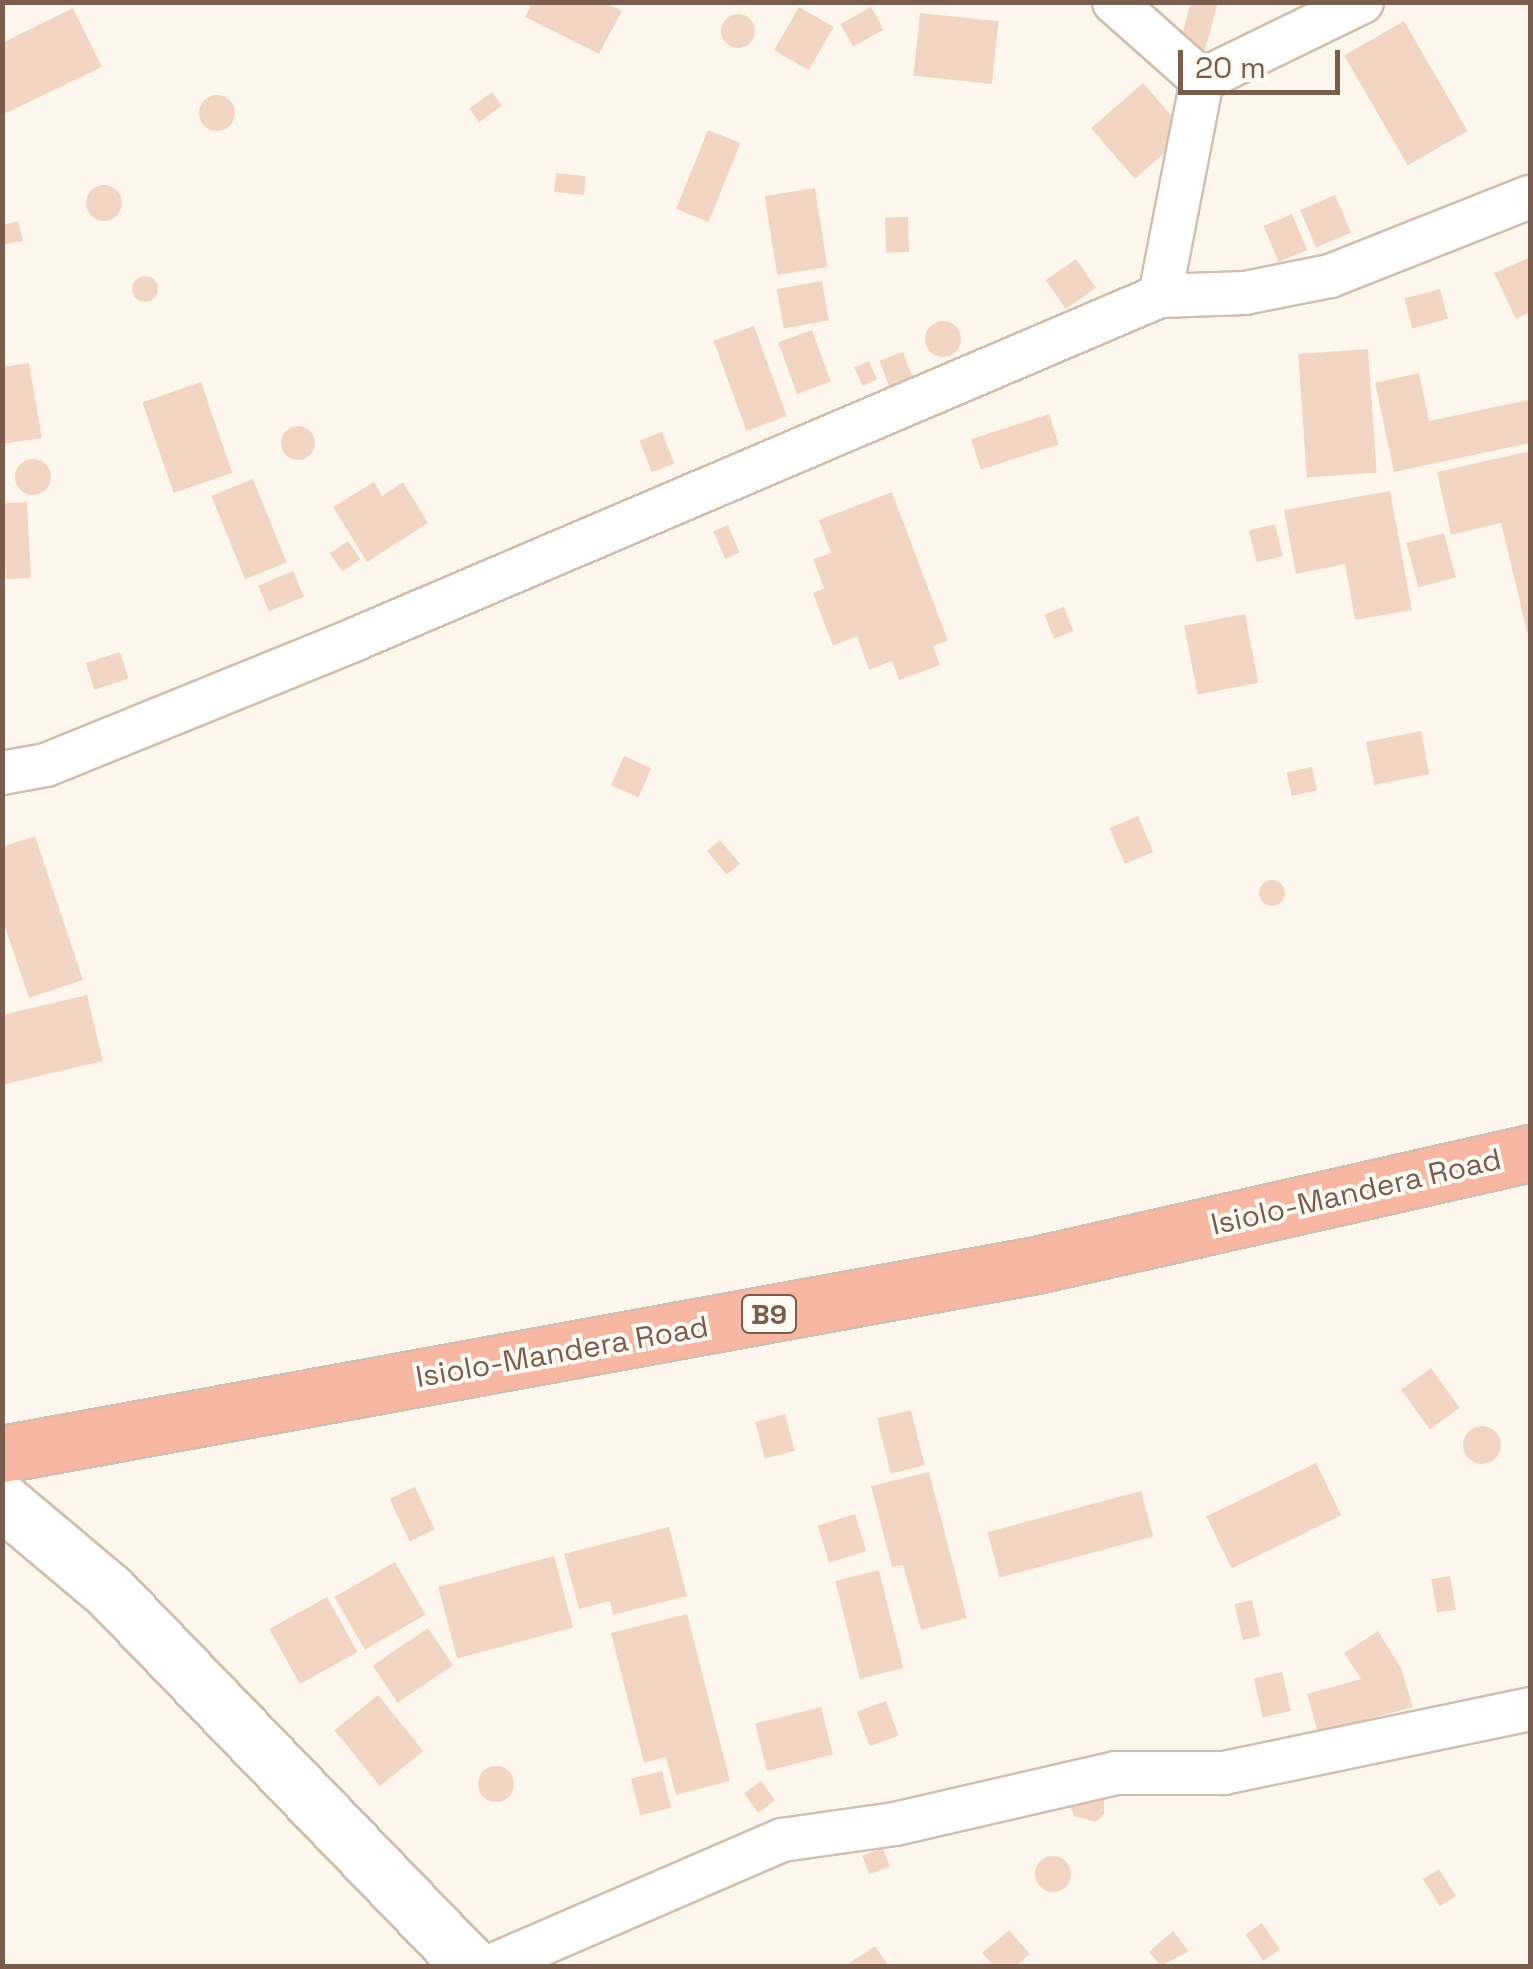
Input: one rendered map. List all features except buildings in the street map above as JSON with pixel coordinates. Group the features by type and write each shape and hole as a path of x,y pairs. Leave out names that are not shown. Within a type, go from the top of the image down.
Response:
{"highway":[{"name":"Isiolo-Mandera Road","path":"2,1454 1036,1265 1530,1154"}],"street":[{"path":"1114,2 1202,80"},
{"path":"1202,80 1362,2"},
{"path":"1160,296 1202,80"},
{"path":"2,773 46,764 376,630 1160,296 1245,293 1330,276 1530,197"},
{"path":"2,1501 109,1590 472,1966"},
{"path":"491,1966 782,1840 895,1824 1116,1774 1224,1774 1530,1708"}]}
